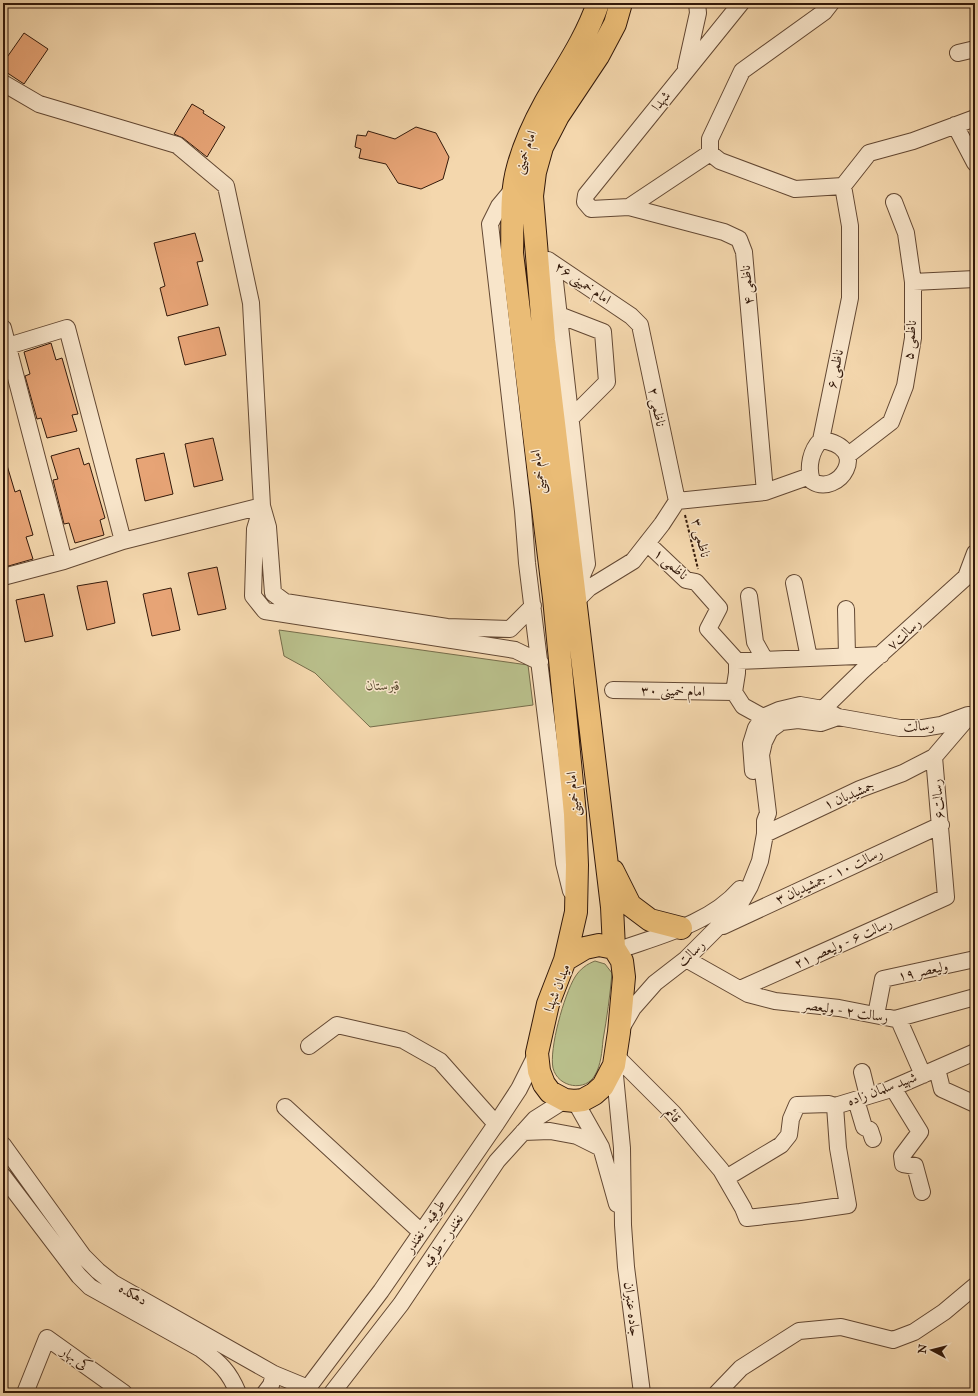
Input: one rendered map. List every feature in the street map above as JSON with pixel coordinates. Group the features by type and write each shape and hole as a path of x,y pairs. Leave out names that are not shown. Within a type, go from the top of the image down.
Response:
{"highway":[{"name":"امام خمینی","path":"566,960 576,912 577,865 575,814 554,598 533,510 512,253 513,197 517,168 528,137 544,104 580,45 594,16 598,3"},
{"name":"امام خمینی","path":"615,950 612,907 544,340 532,196 535,172 542,147 558,116 598,56 615,24 621,3"},
{"path":"606,859 630,905 650,920 681,928"},
{"name":"میدان شهدا","path":"570,1100 550,1092 544,1084 539,1071 537,1054 548,1004 566,960 585,948 599,945 615,950"},
{"path":"570,1100 583,1100 594,1094 603,1086 615,1060 624,977 622,961 615,950"}],"street":[{"path":"686,71 698,13 697,3"},
{"name":"شهدا","path":"585,202 586,195 741,3"},
{"path":"710,153 710,138 742,71 824,12 831,3"},
{"path":"958,52 975,50"},
{"path":"3,83 39,104 177,145 226,186 251,304 262,506 268,527 273,593 285,602 448,627 510,629 517,633 518,640 515,650"},
{"path":"710,153 720,161 795,189 843,186 869,153 913,141 975,118"},
{"path":"955,125 975,163"},
{"path":"629,207 710,153"},
{"name":"ناظمی ۶","path":"821,440 850,298 850,226 843,186"},
{"name":"ناظمی ۴","path":"585,202 591,209 629,207 724,232 739,239 744,252 764,492"},
{"name":"ناظمی ۵","path":"847,456 891,422 905,386 912,338 913,282 906,233 894,202"},
{"name":"امام خمینی ۲۶","path":"536,250 553,264 631,316"},
{"path":"553,264 588,564 574,598"},
{"path":"913,282 975,279"},
{"path":"559,315 603,332 607,382 571,418"},
{"name":"ناظمی ۲","path":"631,316 640,325 677,501"},
{"path":"3,328 64,561"},
{"path":"8,346 67,328 123,541"},
{"path":"821,440 830,441 843,448 847,456 848,464 846,471 833,482 816,484 812,481 810,476 810,462 813,452 821,440"},
{"path":"574,598 634,561 662,524 677,501 764,492 810,476"},
{"path":"3,577 64,561 123,541 262,506"},
{"path":"262,506 255,529 253,596 265,611 515,650 540,662"},
{"path":"533,510 528,563 564,863 576,912"},
{"name":"ناظمی ۱","path":"647,543 686,580 696,582"},
{"name":"رسالت۷","path":"823,709 966,577 975,553"},
{"path":"696,582 719,608 708,629 737,661 738,674 734,692 743,706 763,717 756,728 751,744 753,780 760,813 765,828"},
{"path":"794,582 809,658"},
{"path":"260,604 273,593"},
{"path":"749,596 755,642 765,660"},
{"path":"510,629 533,606"},
{"path":"846,608 847,656"},
{"path":"737,661 881,655"},
{"name":"امام خمینی ۳۰","path":"613,690 734,692"},
{"name":"رسالت","path":"763,717 779,710 800,705 823,709 838,717 900,728 924,728 941,725 972,714"},
{"path":"934,757 972,714"},
{"name":"رسالت","path":"619,1032 633,1008 656,983 686,960 717,928 741,902 750,886 760,861 768,813 761,755 764,742 770,730 781,722 798,720 821,723 838,717"},
{"name":"رسالت۶","path":"934,757 946,896"},
{"name":"جمشیدیان ۱","path":"765,828 860,789 904,774 934,757"},
{"name":"رسالت ۱۰ - جمشیدیان ۳","path":"717,928 941,825"},
{"name":"رسالت","path":"615,950 681,928 701,919 731,899 756,869"},
{"name":"رسالت ۶ - ولیعصر ۲۱","path":"740,989 946,896"},
{"name":"ولیعصر ۱۹","path":"876,1015 883,979 975,959"},
{"name":"رسالت ۲ - ولیعصر","path":"686,960 748,994 775,1001 839,1008 895,1019 975,997"},
{"path":"898,1018 930,1072 942,1089 975,1104"},
{"path":"309,1046 337,1025 403,1040 440,1062 496,1124"},
{"name":"شهید سلمان زاده","path":"726,1178 781,1145 789,1135 791,1119 797,1105 829,1104 835,1106 862,1098 893,1088 975,1052"},
{"name":"طرقبه - نغندر","path":"306,1390 381,1291 496,1124 519,1089 537,1054"},
{"name":"قائم","path":"615,1060 672,1114 721,1170 747,1218 848,1205 838,1148 835,1106"},
{"name":"جاده عنبران","path":"615,1060 622,1148 623,1226 626,1267 642,1393"},
{"path":"862,1072 864,1127 870,1130 873,1139"},
{"path":"893,1088 920,1132 902,1156 904,1164 914,1166 922,1192"},
{"name":"جاده عنبران","path":"570,1100 601,1148 623,1226"},
{"name":"نغندر - طرقبه","path":"332,1393 401,1304 496,1162 535,1120 570,1100"},
{"path":"285,1107 421,1232"},
{"path":"523,1132 550,1131 577,1136 601,1148"},
{"name":"دهکده","path":"3,1145 83,1256 98,1271 113,1283 274,1374 306,1390"},
{"name":"دهکده","path":"3,1176 79,1276 90,1287 201,1349 218,1362 232,1380 238,1393"},
{"path":"717,1393 741,1368 799,1331 841,1327 893,1340 914,1332 944,1312 975,1286"},
{"name":"کی بهار","path":"25,1393 47,1338 124,1393"},
{"path":"266,1393 271,1385 274,1374"}],"path":[{"name":"ناظمی ۳","path":"677,501 686,517 698,569 696,582"}],"green space":[{"name":"قبرستان","path":"279,630 528,665 533,705 370,727 315,673 284,656"},
{"path":"595,961 605,964 612,973 601,1058 599,1067 591,1080 579,1086 572,1085 560,1080 553,1068 552,1059 555,1036 566,996 575,977 584,967"}],"building":[{"path":"24,33 48,49 24,84 3,70 3,63"},
{"path":"192,104 225,127 207,157 183,138 174,134"},
{"path":"416,127 436,133 449,157 443,179 421,189 398,183 386,164 359,158 361,149 355,147 357,135 366,136 368,131 395,139"},
{"path":"195,233 203,261 197,262 208,305 167,316 160,288 165,286 154,243"},
{"path":"219,327 226,355 185,365 178,337"},
{"path":"51,343 56,360 62,358 78,414 72,415 77,431 47,438 41,418 37,419 25,376 30,374 24,352"},
{"path":"213,438 223,480 194,487 185,444"},
{"path":"79,448 84,465 89,463 105,518 100,520 104,535 75,543 69,523 64,524 53,480 58,479 51,456"},
{"path":"164,453 173,494 145,501 136,459"},
{"path":"3,462 6,462 15,492 20,490 33,535 26,537 33,559 5,567 3,562"},
{"path":"217,567 226,609 198,615 188,573"},
{"path":"107,581 115,623 87,630 77,586"},
{"path":"171,588 180,630 152,636 143,594"},
{"path":"44,594 53,636 25,642 16,600"}]}
